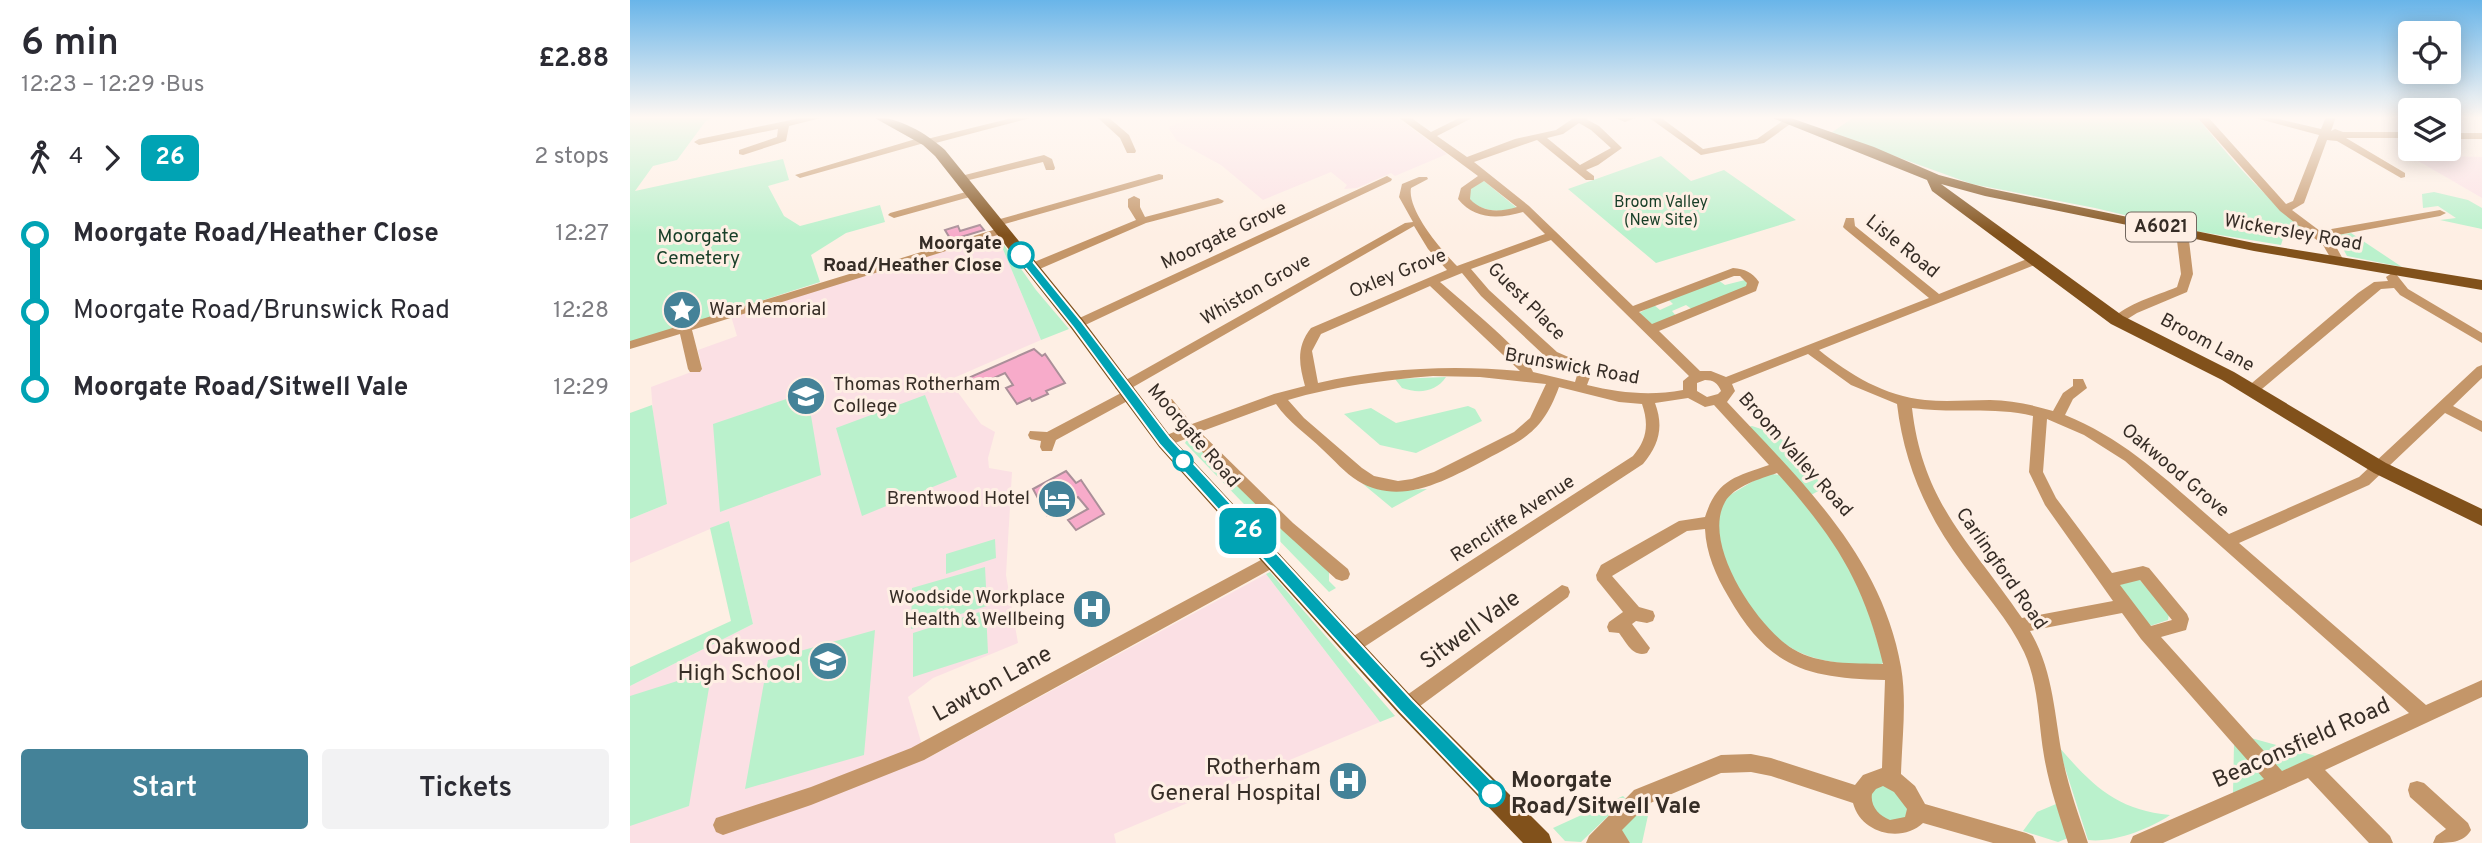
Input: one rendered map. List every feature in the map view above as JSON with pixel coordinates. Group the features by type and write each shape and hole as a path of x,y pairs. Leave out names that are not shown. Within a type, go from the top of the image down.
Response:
{"main road":[{"name":"Moorgate Road","path":"940,156 1077,324 1165,442 1406,706 1540,843"},
{"name":"A6021","path":"1884,156 1934,178"},
{"name":"Wickersley Road","path":"1934,178 1985,192 2338,261 2393,277 2482,285"},
{"name":"Broom Lane","path":"1934,178 1933,182 1937,188 2117,320 2192,357 2379,468 2482,518"}],"street":[{"path":"800,175 869,156"},
{"path":"1459,156 1525,208 1697,376"},
{"path":"1466,161 1478,156"},
{"path":"1563,156 1590,178"},
{"path":"1578,169 1607,156"},
{"path":"2237,156 2284,209 2334,249 2338,261"},
{"path":"2284,209 2298,203 2316,156"},
{"path":"2372,156 2401,175"},
{"path":"961,179 1044,158 1050,168"},
{"path":"1485,176 1466,188 1464,196 1469,206 1489,214 1510,213 1525,208"},
{"path":"630,345 1159,177"},
{"path":"1423,179 1406,186 1404,197 1432,247 1460,270"},
{"name":"Moorgate Grove","path":"1077,324 1387,180"},
{"path":"894,215 972,193"},
{"path":"1134,199 1136,212 1142,221"},
{"path":"1031,268 1142,221 1199,201 1217,201"},
{"path":"2319,235 2440,214"},
{"name":"Lisle Road","path":"1850,220 1849,227 1852,230 1938,299"},
{"name":"Whiston Grove","path":"1044,439 1409,225"},
{"path":"2117,320 2133,310 2183,289 2186,274 2182,232"},
{"name":"Oxley Grove","path":"1312,387 1305,350 1308,340 1316,331 1432,281 1554,235"},
{"path":"1725,382 1728,391 1718,401 1705,402 1690,393 1690,381 1697,376 1709,375 1725,382 2036,260"},
{"name":"Guest Place","path":"1460,270 1552,355 1584,369 1580,386"},
{"path":"1631,311 1733,272 1743,273 1753,282 1752,288 1650,330"},
{"path":"2251,391 2362,296 2393,277 2413,298 2482,339"},
{"path":"1432,281 1514,356 1526,369 1527,376"},
{"path":"685,328 695,369"},
{"name":"Oakwood Grove","path":"1810,349 1852,382 1904,402 1943,406 2000,405 2040,413 2081,427 2119,449 2425,715"},
{"path":"2227,542 2364,481 2482,370"},
{"name":"Brunswick Road","path":"1165,442 1231,412 1312,387 1416,372 1458,371 1527,376 1647,400 1690,393"},
{"path":"1279,397 1289,410 1359,474 1380,483 1408,486 1433,480 1526,431 1539,419 1554,380"},
{"path":"2057,418 2068,396 2080,388 2078,382"},
{"name":"Rencliffe Avenue","path":"1352,646 1638,460 1651,445 1655,429 1655,420 1647,400"},
{"name":"Broom Valley Road","path":"1718,401 1821,512 1852,556 1878,615 1892,672 1891,778"},
{"name":"Moorgate Road","path":"1167,402 1189,430 1288,527 1342,574"},
{"name":"Carlingford Road","path":"1904,402 1910,445 1928,496 1959,547 2019,626 2034,656 2045,687 2056,771 2078,843"},
{"path":"2444,407 2482,427"},
{"path":"2040,413 2036,472 2050,501 2147,634 2280,782"},
{"path":"1777,467 1724,492 1715,505 1710,523 1714,547 1746,615 1773,646 1805,663 1833,670 1892,672"},
{"path":"1641,648 1604,575 1607,570 1684,525 1710,523"},
{"name":"Lawton Lane","path":"723,825 811,796 917,754 1274,559"},
{"path":"2107,581 2143,573 2181,619 2180,625 2147,634"},
{"name":"Sitwell Vale","path":"1406,706 1562,592"},
{"path":"2019,626 2126,605"},
{"name":"Beaconsfield Road","path":"2140,843 2311,768 2482,688"},
{"path":"1608,839 1641,797 1721,764 1751,763 1771,766 1861,796"},
{"path":"2311,768 2383,843"},
{"path":"1883,777 1891,778 1908,789 1913,796 1916,811 1912,822 1906,827 1892,830 1882,827 1867,816 1861,796 1868,782 1883,777"},
{"path":"2417,790 2461,830 2443,843"},
{"path":"1916,811 2025,843"}],"shaded area":[{"path":"1205,156 1441,156 1395,176 1391,173 1357,188 1344,189 1347,185 1331,172 1263,200 1221,165"},
{"path":"2461,156 2482,157 2482,198 2418,161 2461,161"},
{"name":"Oakwood High School","path":"997,235 1041,340 949,380 981,424 995,432 988,458 989,468 1012,472 1006,575 1018,643 933,678 908,697 926,759 1266,574 1380,722 1114,834 1116,843 630,843 630,686 753,624 729,521 630,563 630,519 667,504 655,438 651,387 702,368 698,350 737,336 731,316"}],"green space":[{"name":"Moorgate Cemetery","path":"630,156 680,156 677,160 653,166 635,191 783,159 789,180 768,186 784,216 800,226 880,205 885,222 846,233 811,255 820,282 630,343"},
{"name":"Broom Valley (New Site)","path":"1661,156 1691,181 1724,170 1796,220 1656,263 1568,189"},
{"path":"1896,156 2230,156 2253,182 2317,238 2285,232 2281,245 2183,229 2095,208 1972,184"},
{"path":"1484,181 1517,208 1493,210 1469,202 1470,187"},
{"path":"2434,192 2468,200 2482,208 2482,229 2440,220 2456,218 2438,206 2423,208 2422,194"},
{"path":"2351,233 2402,267 2347,256 2332,236"},
{"path":"997,235 1036,290 1069,329 1041,340"},
{"path":"1718,280 1725,285 1745,280 1749,286 1693,310 1686,305 1672,311 1677,317 1654,326 1639,313 1654,305 1660,310 1673,304 1668,299"},
{"path":"1446,377 1432,389 1421,391 1402,388 1395,379"},
{"path":"807,392 821,475 720,512 713,424"},
{"path":"925,395 957,477 862,516 836,428"},
{"path":"652,405 667,504 630,519 630,413"},
{"path":"1468,406 1475,409 1482,421 1416,453 1380,445 1344,414 1371,408 1396,423"},
{"path":"1752,426 1775,436 1794,449 1810,467 1822,489 1811,495 1748,427"},
{"path":"1189,436 1329,571 1329,581 1336,588 1329,592 1185,443"},
{"path":"1780,475 1823,523 1859,582 1884,662 1879,666 1830,662 1795,650 1762,624 1738,588 1714,528 1725,498 1760,477"},
{"path":"1363,484 1406,490 1427,489 1392,508"},
{"path":"729,521 753,624 630,686 630,667 731,621 710,528"},
{"path":"995,539 996,558 946,574 946,554"},
{"path":"985,567 987,606 911,629 912,588"},
{"path":"1270,572 1395,716 1380,722 1266,574"},
{"path":"2139,579 2169,614 2168,620 2150,626 2119,585"},
{"path":"986,610 988,653 913,677 913,633"},
{"path":"875,630 864,755 745,789 768,660"},
{"path":"712,670 689,806 630,826 630,696"},
{"path":"2251,738 2316,756 2233,794 2234,744"},
{"path":"2058,746 2082,773 2106,793 2134,808 2170,815 2131,834 2088,840"},
{"path":"1878,781 1909,799 1906,818 1894,823 1873,814 1868,788"},
{"path":"1623,796 1626,799 1581,842 1565,841 1553,828"},
{"path":"1652,797 1642,843 1630,843 1622,832 1622,826"},
{"path":"2056,804 2068,838 2058,842 2023,831 2037,812"}],"building":[{"path":"980,225 984,230 951,240 945,230 958,226 960,231"},
{"path":"1034,349 1042,356 1045,354 1065,383 1046,391 1048,394 1017,404 1006,388 1013,385 1005,373 967,390 963,384 967,382 966,379"},
{"name":"Brentwood Hotel","path":"1066,471 1076,483 1081,480 1104,514 1076,530 1068,520 1088,509 1078,497 1047,515 1033,489"}],"bus line":[{"name":"26","path":"1021,255 1077,324 1122,388 1165,442 1406,706 1492,794"}],"place":[{"name":"Moorgate Road/Heather Close","path":"1021,255"},
{"name":"War Memorial","path":"682,310"},
{"name":"Thomas Rotherham College","path":"806,396"},
{"name":"Brentwood Hotel","path":"1057,499"},
{"name":"Woodside Workplace Health & Wellbeing","path":"1092,609"},
{"name":"Oakwood High School","path":"828,661"},
{"name":"Rotherham General Hospital","path":"1348,781"},
{"name":"Moorgate Road/Sitwell Vale","path":"1492,794"}]}
